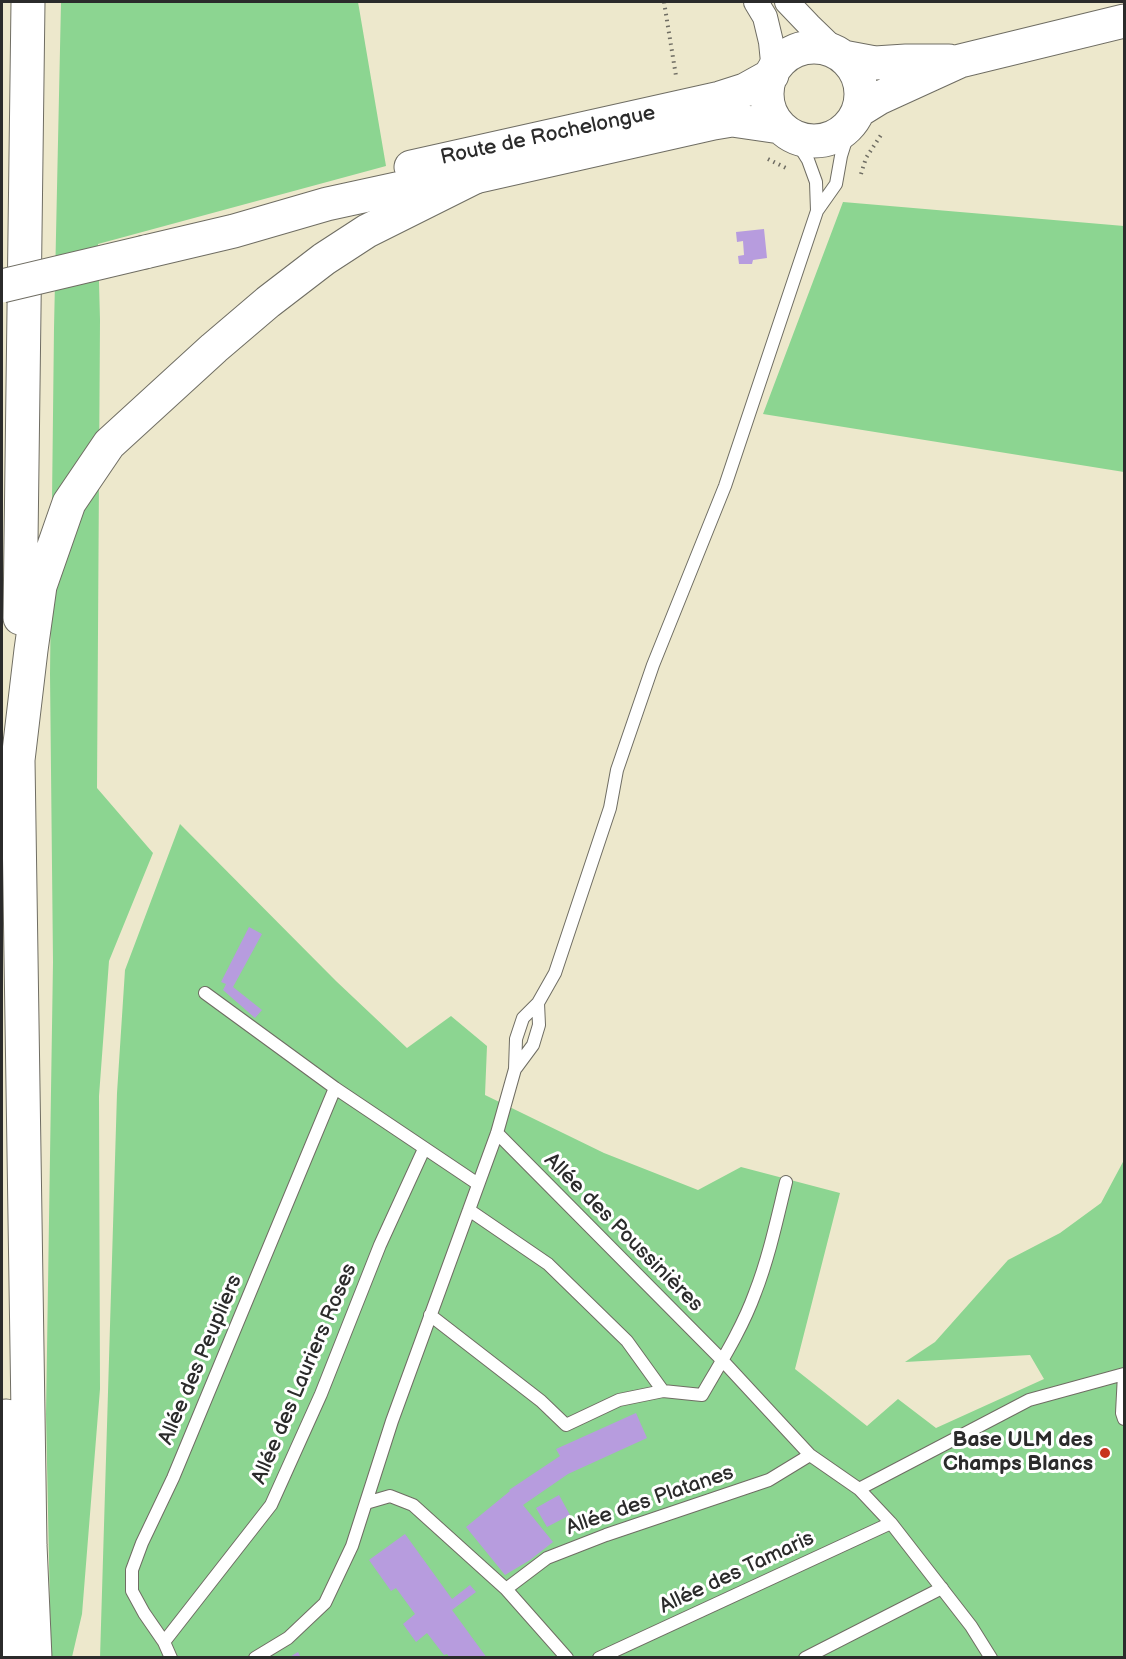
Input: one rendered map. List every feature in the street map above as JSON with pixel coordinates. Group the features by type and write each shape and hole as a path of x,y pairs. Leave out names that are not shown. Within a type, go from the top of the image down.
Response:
{"main road":[{"path":"2,1658 18,760 28,2"},
{"path":"854,117 879,98 960,61 1125,21"},
{"path":"842,56 857,76 860,87 861,99 854,117 843,132 824,140 803,140 787,132 774,118 769,108 768,97 773,73 779,64 794,52 813,47 822,48 842,56 875,63 960,61"},
{"name":"Route de Rochelongue","path":"327,204 400,169 720,98 745,90 773,73"},
{"name":"Route de Rochelongue","path":"2,286 234,231 327,204 405,187 475,177 732,120 787,132"},
{"path":"35,1658 30,1545 18,760 30,650 40,586 69,503 109,444 223,340 324,259 367,231 475,177"}],"street":[{"path":"756,2 765,17 771,42 773,73"},
{"path":"787,2 842,56"}],"lane":[{"path":"255,1658 288,1638 325,1603 352,1546 392,1421 496,1133 515,1069 533,1045 539,1025 538,1003 555,973 610,808 617,771 653,665 725,486 817,211 836,184 841,156 854,117"},
{"path":"787,132 808,160 816,182 817,211"},
{"path":"205,993 335,1089 478,1184"},
{"name":"Allée des Peupliers","path":"164,1642 132,1591 132,1570 142,1543 173,1478 335,1089"},
{"name":"Allée des Poussinières","path":"496,1133 722,1360 810,1455 859,1489 891,1523 942,1588 971,1626 991,1658"},
{"name":"Allée des Lauriers Roses","path":"164,1642 271,1505 321,1394 380,1245 424,1149"},
{"path":"430,1315 541,1401 566,1425 619,1400 663,1391 702,1395 754,1295 771,1245 786,1182"},
{"path":"469,1210 548,1264 627,1341 663,1391"},
{"path":"859,1489 1029,1400 1124,1374 1122,1413 1125,1419"},
{"name":"Allée des Platanes","path":"506,1589 547,1558 606,1535 769,1480 810,1455"},
{"path":"366,1503 390,1497 413,1505 506,1589 567,1658"},
{"name":"Allée des Tamaris","path":"599,1658 891,1523"},
{"path":"805,1658 942,1588"},
{"path":"164,1642 171,1658"}],"path":[{"path":"836,184 856,182 866,158 882,133"},
{"path":"760,156 782,165 806,182 816,182"}],"green space":[{"path":"61,2 358,2 386,166 98,244 100,320 97,788 153,853 109,961 99,1096 100,1389 82,1614 72,1657 51,1658 46,1414 53,962 50,674"},
{"path":"843,202 1124,226 1124,472 763,414"},
{"path":"180,824 336,981 407,1048 451,1016 487,1046 485,1095 604,1153 698,1190 741,1167 840,1193 795,1369 867,1426 898,1399 936,1428 1044,1379 1030,1355 905,1362 935,1342 1008,1260 1060,1233 1101,1203 1124,1160 1124,1657 100,1658 117,1093 125,970"}],"building":[{"path":"764,229 767,258 753,260 752,264 739,264 738,256 744,255 743,241 737,242 736,232"},
{"path":"249,927 262,934 233,987 262,1010 255,1018 223,990 226,984 221,982"},
{"path":"636,1413 647,1438 568,1474 523,1505 553,1542 530,1560 505,1575 466,1527 509,1490 560,1456 556,1449"},
{"path":"559,1495 570,1515 547,1527 536,1508"},
{"path":"405,1534 452,1599 470,1585 476,1592 452,1610 487,1658 450,1658 447,1654 444,1655 427,1633 416,1642 403,1624 415,1614 396,1588 391,1591 369,1560"},
{"path":"298,1652 301,1658 288,1658"}],"place":[{"name":"Base ULM des Champs Blancs","path":"1105,1453"}]}
